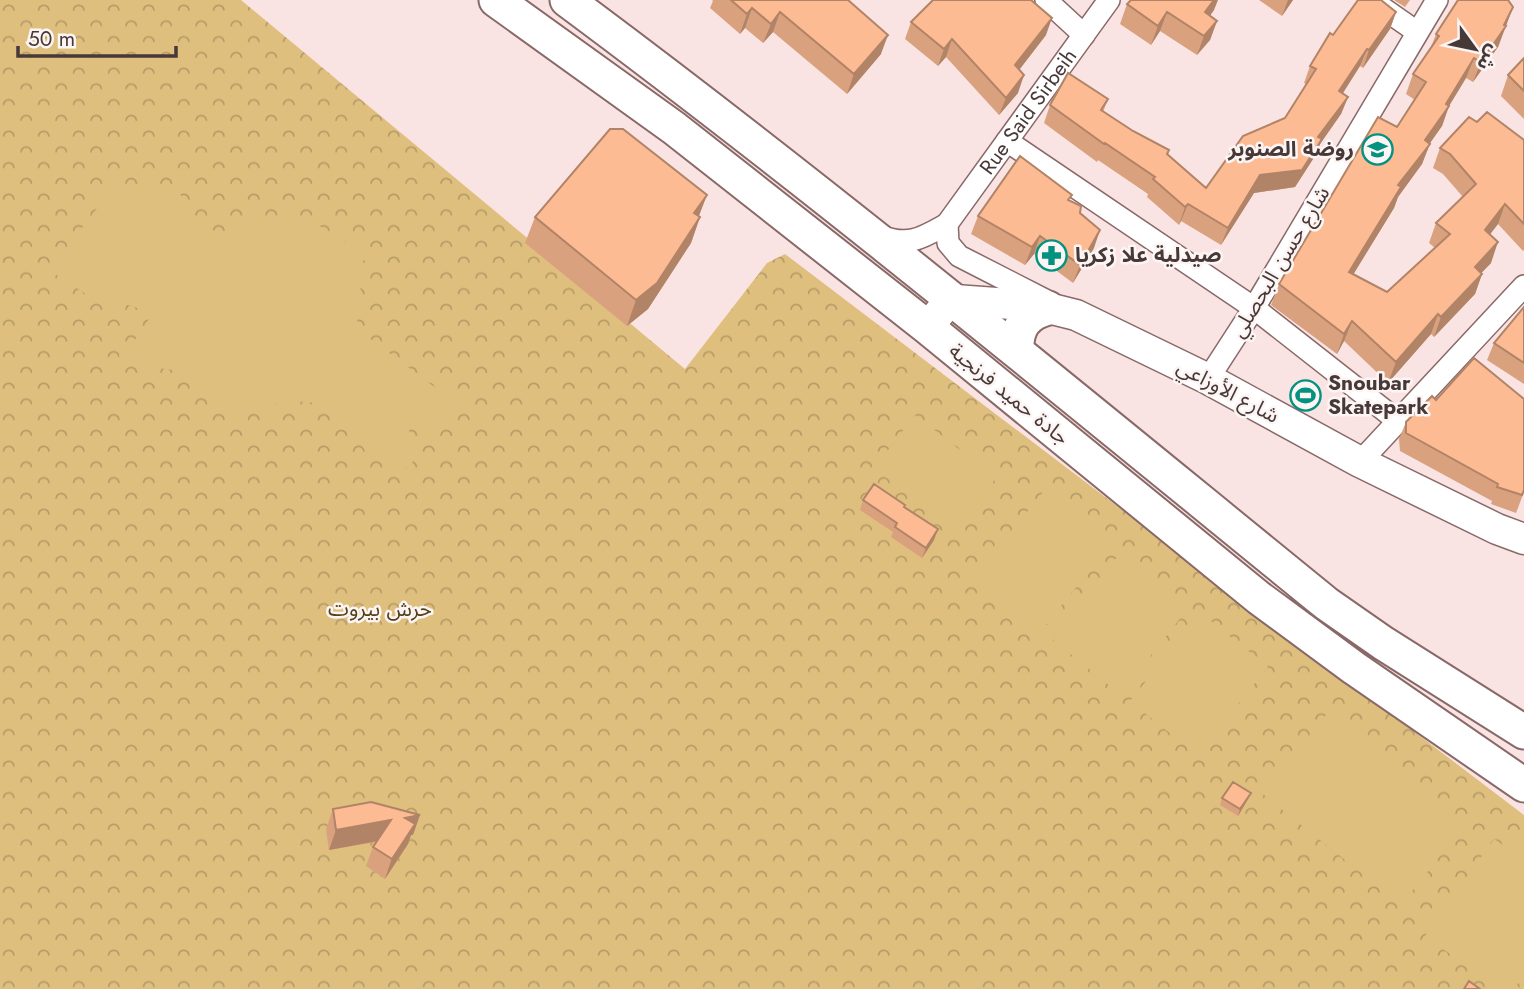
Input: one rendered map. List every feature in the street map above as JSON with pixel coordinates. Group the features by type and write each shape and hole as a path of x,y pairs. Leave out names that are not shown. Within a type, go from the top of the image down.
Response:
{"main road":[{"name":"جادة حميد فرنجية","path":"496,0 674,128 927,327 1259,597 1354,668 1524,785"},
{"name":"جادة حميد فرنجية","path":"567,0 956,300 1327,604 1383,643 1524,732"},
{"path":"1017,351 1021,325 1030,314 1062,311"}],"street":[{"path":"1046,0 1084,35"},
{"name":"Rue Said Sirbeih","path":"947,224 1109,0"},
{"path":"1371,0 1417,32"},
{"name":"شارع حسن البحصلي","path":"1208,379 1254,308 1437,0"},
{"path":"1007,141 1254,308 1398,421"},
{"path":"867,230 903,241 923,238 947,224 948,243 958,256 1062,311"},
{"path":"1360,463 1524,286"},
{"path":"927,327 948,303 956,300"},
{"name":"شارع الأوزاعي","path":"956,300 1003,302 1062,311 1208,379 1360,463 1497,530 1524,539"}],"green space":[{"name":"حرش بيروت","path":"0,0 241,0 685,369 767,263 785,254 1524,815 1524,989 0,989"},
{"path":"161,185 176,188 194,221 208,229 228,231 275,218 303,220 321,227 367,257 353,272 370,311 358,318 356,326 468,412 409,429 413,469 371,459 336,409 312,402 300,402 263,407 239,415 197,378 168,369 121,363 119,355 126,353 153,313 125,304 95,300 49,270 110,192 136,195"},
{"path":"915,415 996,478 955,531 874,468"},
{"path":"1043,492 1109,546 1041,631 974,577"},
{"path":"1121,552 1190,606 1120,694 1052,639"},
{"path":"1201,613 1268,667 1197,755 1130,701"},
{"path":"1326,715 1464,826 1401,905 1263,794"},
{"path":"1494,839 1524,860 1524,975 1514,989 1499,989 1425,936"}],"building":[{"path":"731,0 848,0 888,35 854,74 780,12 771,24 752,8 747,14"},
{"path":"933,0 1031,0 1052,18 1015,65 1024,75 1006,98 952,39 944,49 911,22"},
{"path":"1131,0 1214,0 1205,12 1217,21 1204,36 1167,12 1158,26 1127,4"},
{"path":"1358,0 1381,0 1396,12 1339,91 1348,97 1318,137 1322,139 1302,170 1260,175 1228,228 1188,204 1185,207 1153,179 1155,177 1050,105 1068,73 1108,99 1101,110 1169,150 1167,154 1206,188 1243,136 1285,118 1316,69 1310,66 1330,33 1333,35"},
{"path":"1458,0 1508,0 1513,7 1504,25 1506,26 1481,62 1474,58 1446,104 1449,106 1425,140 1430,144 1398,185 1401,187 1349,272 1387,292 1450,234 1436,223 1476,184 1450,154 1440,148 1469,117 1477,122 1487,112 1524,140 1524,224 1505,204 1485,230 1498,242 1475,267 1482,274 1441,317 1438,314 1396,362 1352,321 1344,334 1279,284 1378,117 1397,127 1426,82 1413,74 1439,36 1436,34"},
{"path":"1524,58 1524,91 1508,75"},
{"path":"610,129 623,129 707,195 694,213 700,217 657,283 636,300 535,217"},
{"path":"1020,156 1072,195 1068,200 1081,206 1080,213 1100,230 1080,265 1040,236 1032,247 978,216"},
{"path":"1524,307 1524,363 1494,343"},
{"path":"1474,358 1524,399 1522,495 1497,487 1498,484 1406,433 1406,422 1432,396 1436,400"},
{"path":"874,484 938,529 926,548 895,527 897,523 863,500"},
{"path":"1233,782 1251,793 1240,809 1222,798"},
{"path":"371,802 420,815 405,818 415,824 392,859 373,847 391,820 336,830 333,809"},
{"path":"1469,981 1480,989 1464,989"}],"place":[{"name":"روضة الصنوبر","path":"1377,149"},
{"name":"صيدلية علا زكريا","path":"1052,255"},
{"name":"Snoubar Skatepark","path":"1305,395"}]}
